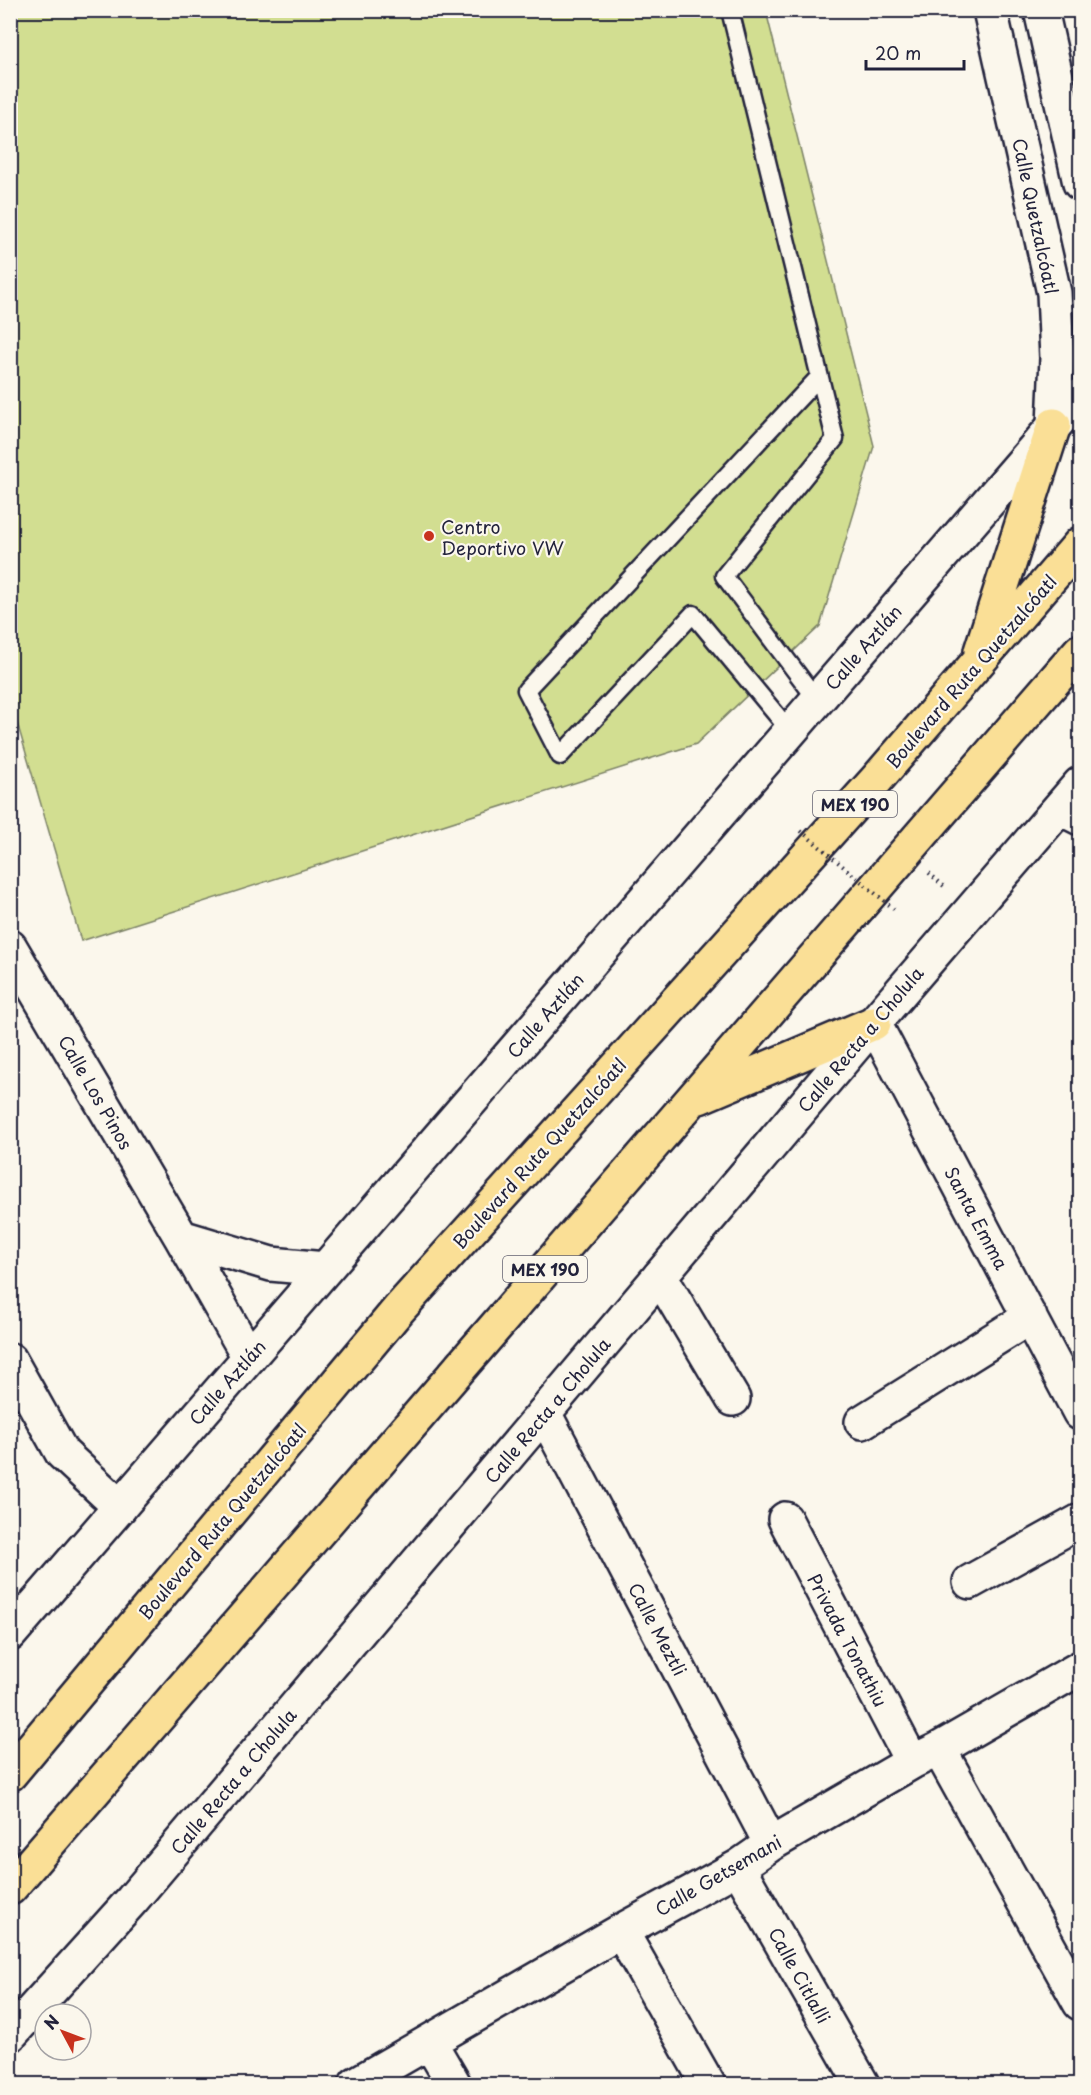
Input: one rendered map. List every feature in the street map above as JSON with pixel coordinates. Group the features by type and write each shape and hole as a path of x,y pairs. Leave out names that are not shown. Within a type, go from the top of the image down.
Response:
{"main road":[{"path":"976,666 1054,425"},
{"name":"Boulevard Ruta Quetzalcóatl","path":"10,1774 399,1309 877,779 1080,544"},
{"name":"MEX 190","path":"10,1887 1080,651"},
{"path":"692,1100 874,1023"}],"street":[{"name":"Calle Quetzalcóatl","path":"990,10 1054,293 1057,358 1054,425"},
{"path":"1041,10 1080,183"},
{"name":"Calle Aztlán","path":"10,1634 1080,396"},
{"name":"Calle Recta a Cholula","path":"10,2035 138,1892 972,909 1074,803"},
{"name":"Calle Los Pinos","path":"10,947 249,1357"},
{"name":"Santa Emma","path":"874,1023 1080,1413"},
{"path":"181,1237 271,1264 325,1269"},
{"path":"660,1276 733,1399"},
{"path":"862,1422 1030,1317"},
{"path":"10,1360 62,1453 120,1507"},
{"name":"Calle Meztli","path":"544,1413 771,1844"},
{"name":"Privada Tonathiu","path":"784,1519 926,1755 1080,2003"},
{"path":"969,1582 1080,1521"},
{"name":"Calle Getsemani","path":"356,2085 1080,1668"},
{"name":"Calle Citlalli","path":"738,1867 861,2085"},
{"path":"621,1931 708,2085"},
{"path":"430,2043 454,2085"}],"lane":[{"path":"730,10 835,439 724,576 817,700"},
{"path":"790,731 693,614 560,756 526,690 819,377"}],"path":[{"path":"801,831 895,910"},
{"path":"906,853 972,909"}],"green space":[{"name":"Centro Deportivo VW","path":"11,11 766,11 874,446 820,626 696,744 81,941 11,702"}],"place":[{"name":"Centro Deportivo VW","path":"429,536"}]}
